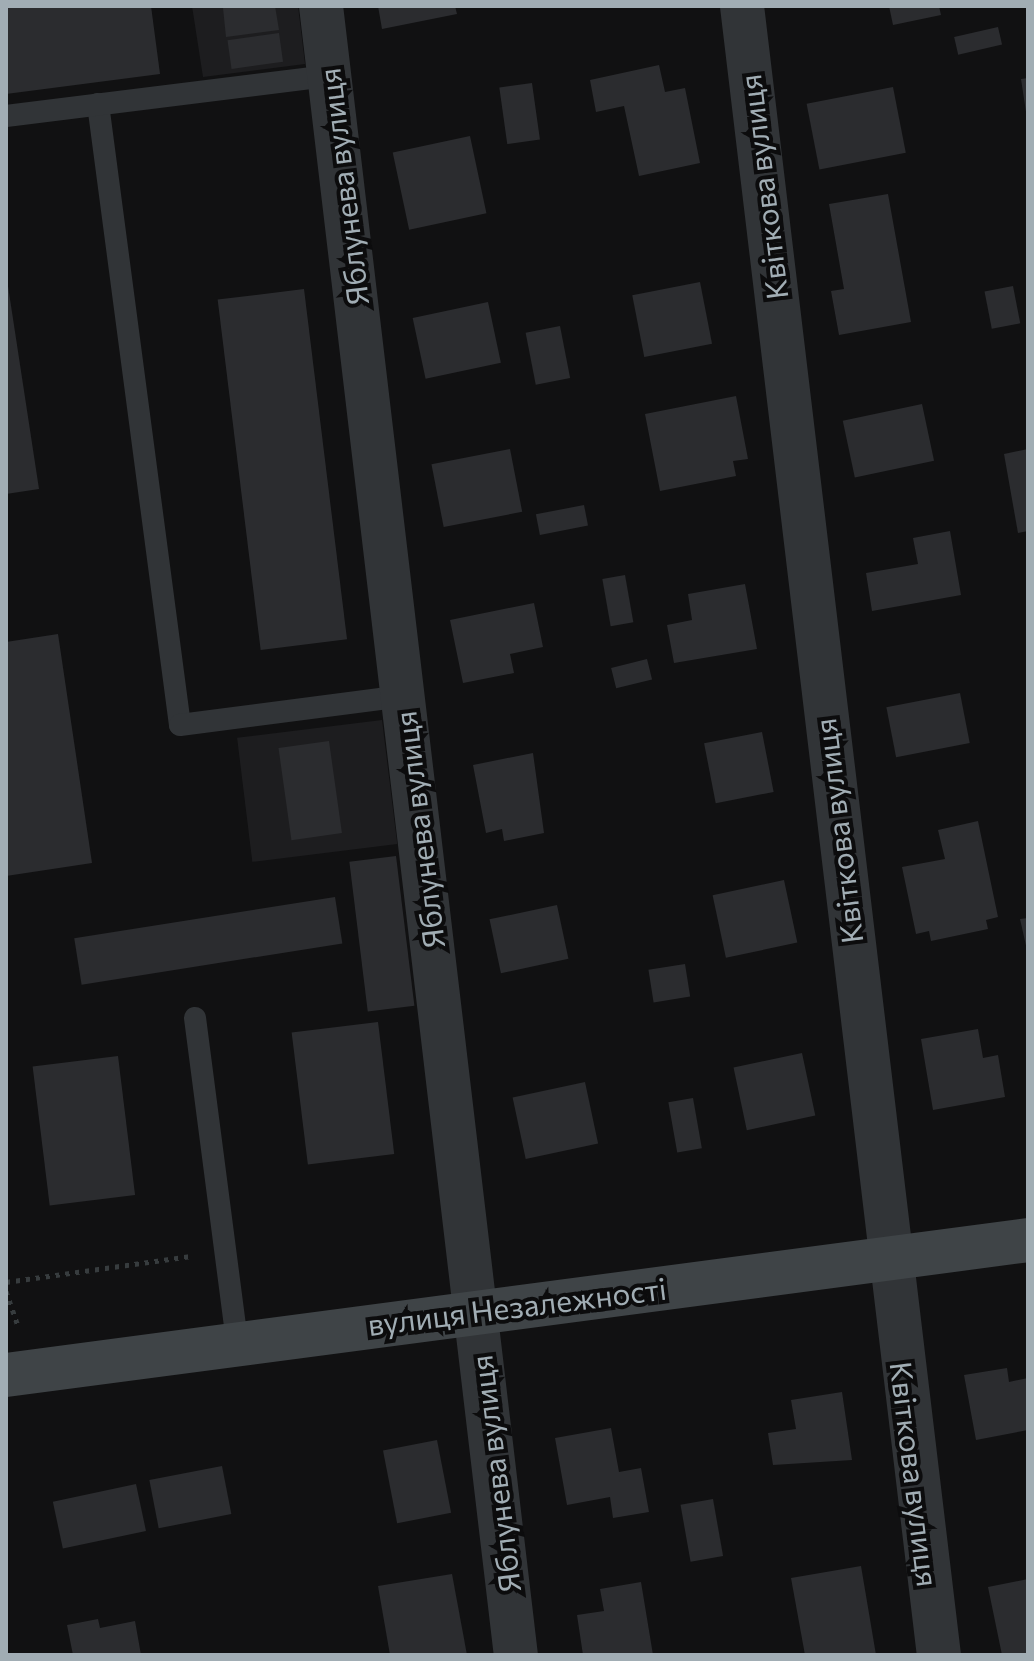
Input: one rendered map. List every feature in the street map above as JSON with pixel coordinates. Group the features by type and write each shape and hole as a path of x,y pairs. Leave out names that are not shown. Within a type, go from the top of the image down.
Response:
{"main road":[{"name":"вулиця Незалежності","path":"6,1375 1028,1240"}],"street":[{"name":"Яблунева вулиця","path":"321,6 516,1655"},
{"name":"Квіткова вулиця","path":"742,6 887,1258 939,1655"}],"lane":[{"path":"6,116 329,76"},
{"path":"98,104 180,725 403,696"},
{"path":"195,1018 237,1343"}],"path":[{"path":"6,1282 225,1251"}],"shaded area":[{"path":"192,6 298,6 305,64 203,77"},
{"path":"382,720 397,844 252,862 237,738"}],"building":[{"path":"151,6 160,74 6,94 6,8"},
{"path":"275,6 279,30 226,37 223,8"},
{"path":"378,6 455,6 457,14 382,29"},
{"path":"889,6 939,6 941,15 893,25"},
{"path":"998,27 1002,45 958,55 954,37"},
{"path":"279,33 283,62 232,69 228,40"},
{"path":"659,65 665,92 685,88 700,163 639,176 624,106 596,112 590,80"},
{"path":"1028,78 1028,112 1026,112 1021,79"},
{"path":"532,83 540,139 507,144 499,88"},
{"path":"893,87 906,153 819,170 807,104"},
{"path":"470,136 486,213 409,230 393,152"},
{"path":"888,194 911,322 839,335 831,291 844,289 829,204"},
{"path":"6,273 39,489 6,494"},
{"path":"700,282 712,344 644,357 632,295"},
{"path":"1013,286 1020,323 992,329 985,292"},
{"path":"304,289 347,639 261,650 218,300"},
{"path":"488,302 501,363 426,379 413,318"},
{"path":"560,326 570,378 536,385 526,333"},
{"path":"736,396 748,459 733,461 736,476 660,491 645,414"},
{"path":"922,404 934,461 855,478 843,421"},
{"path":"510,449 522,512 444,527 431,464"},
{"path":"1028,449 1028,531 1018,533 1004,454"},
{"path":"584,505 588,526 540,535 536,514"},
{"path":"950,531 961,595 872,611 866,573 918,564 913,538"},
{"path":"625,575 633,622 611,626 602,579"},
{"path":"745,584 757,649 674,663 667,625 692,620 688,594"},
{"path":"534,603 543,647 510,654 514,673 463,683 450,620"},
{"path":"58,634 92,863 6,876 6,642"},
{"path":"647,659 652,679 616,688 611,668"},
{"path":"960,693 970,743 896,757 886,707"},
{"path":"762,732 774,792 716,803 704,743"},
{"path":"329,741 342,833 291,840 278,748"},
{"path":"533,753 544,833 504,841 502,829 486,833 473,765"},
{"path":"978,821 998,917 986,920 988,929 931,941 929,931 916,934 902,867 945,859 938,830"},
{"path":"396,856 414,1006 368,1012 349,862"},
{"path":"784,880 797,943 726,958 713,895"},
{"path":"335,897 342,943 82,985 74,938"},
{"path":"557,905 568,959 501,973 490,919"},
{"path":"1028,918 1028,950 1027,950 1020,919"},
{"path":"685,964 690,997 654,1002 648,970"},
{"path":"378,1022 394,1154 308,1165 292,1033"},
{"path":"978,1029 983,1058 998,1055 1005,1097 933,1110 921,1039"},
{"path":"802,1053 815,1116 747,1130 734,1068"},
{"path":"118,1056 135,1195 50,1205 33,1066"},
{"path":"585,1082 598,1144 526,1159 513,1097"},
{"path":"693,1098 702,1148 677,1153 668,1102"},
{"path":"1007,1368 1009,1382 1028,1378 1028,1430 976,1440 964,1375"},
{"path":"842,1392 852,1460 773,1465 768,1433 796,1429 791,1400"},
{"path":"611,1428 619,1472 641,1468 649,1512 613,1518 610,1497 567,1505 555,1438"},
{"path":"437,1440 451,1513 397,1523 383,1450"},
{"path":"222,1466 231,1514 159,1528 149,1480"},
{"path":"136,1484 146,1531 63,1549 53,1502"},
{"path":"713,1499 723,1556 691,1562 681,1505"},
{"path":"861,1566 876,1655 805,1655 791,1578"},
{"path":"452,1574 467,1655 390,1655 378,1586"},
{"path":"1028,1579 1028,1655 1002,1655 988,1587"},
{"path":"641,1582 653,1655 583,1655 577,1615 604,1611 600,1589"},
{"path":"98,1619 100,1628 135,1621 141,1655 73,1655 67,1625"}]}
